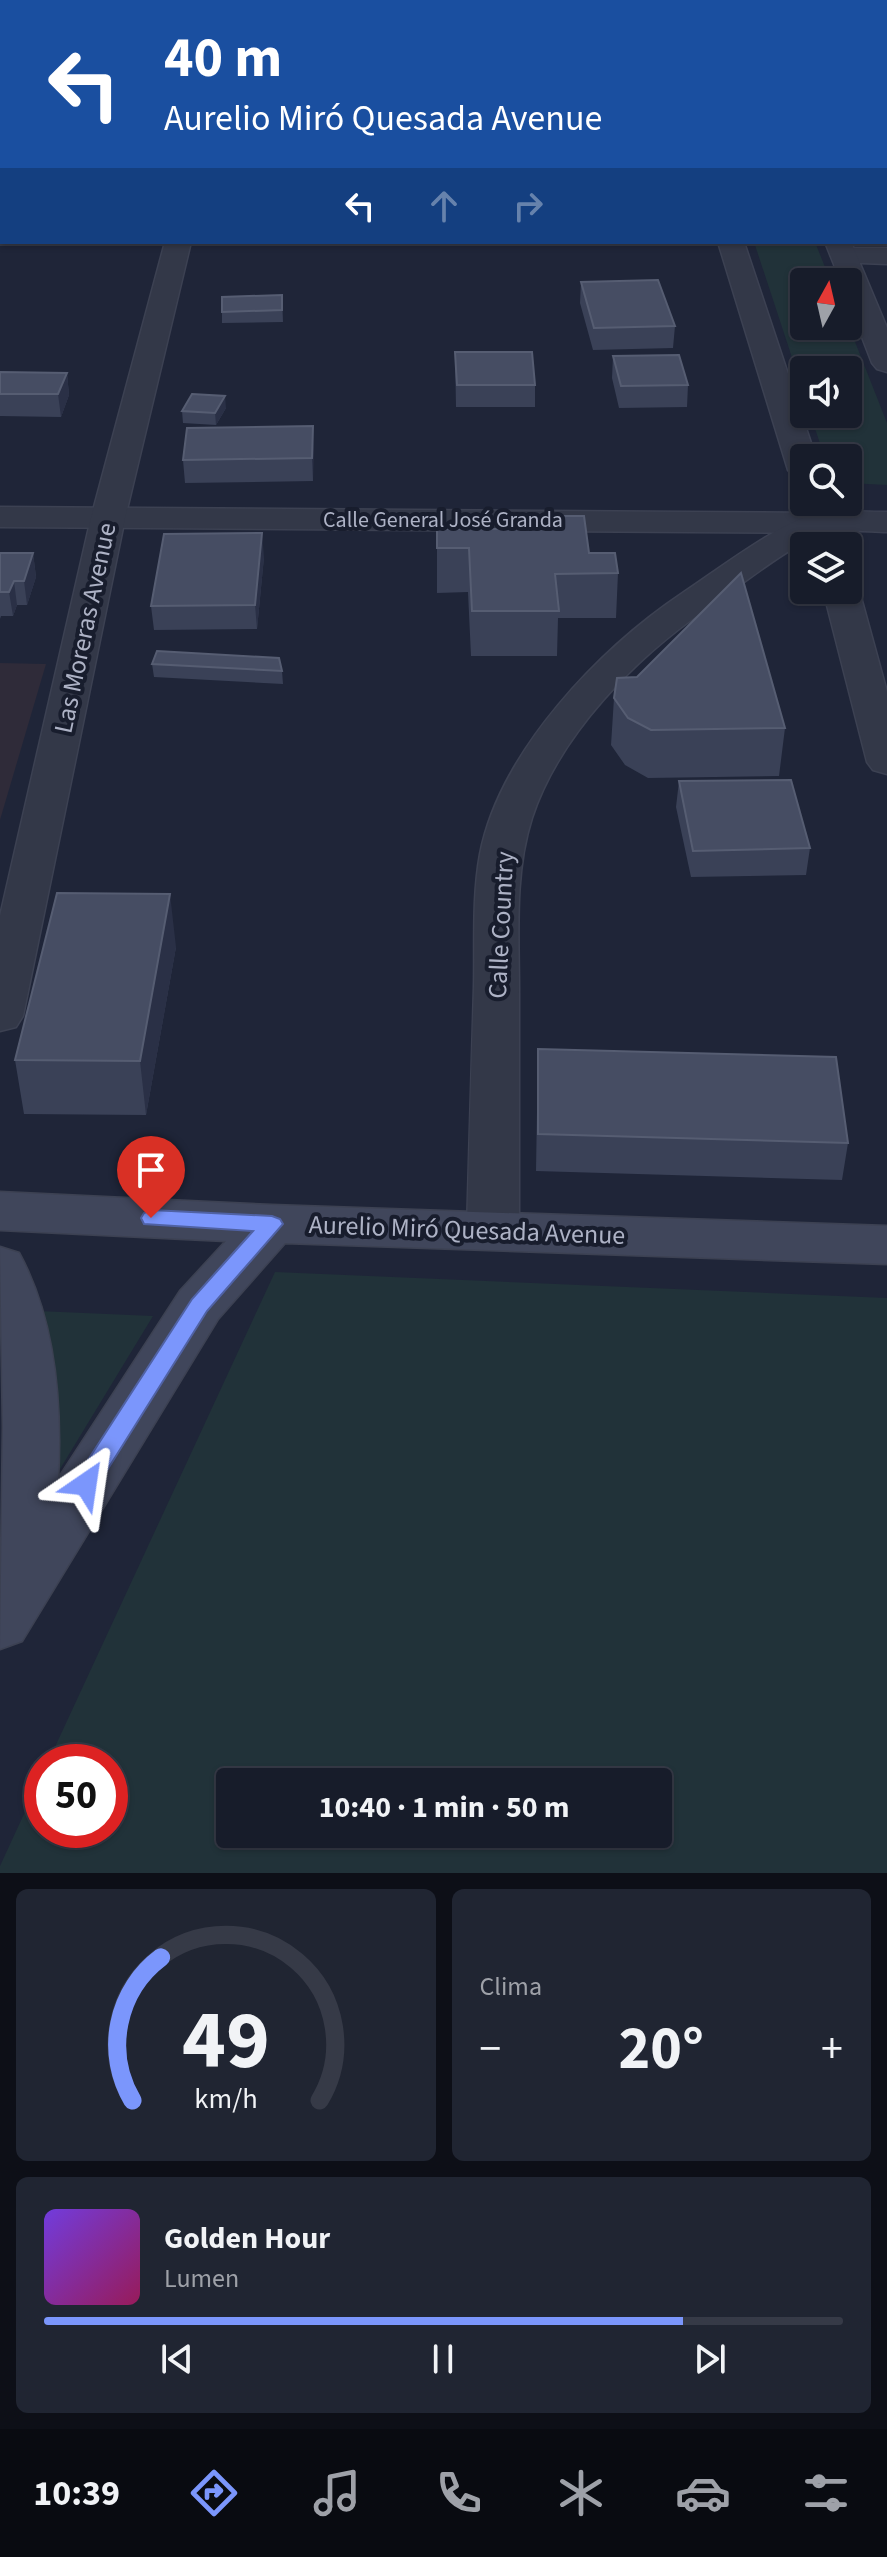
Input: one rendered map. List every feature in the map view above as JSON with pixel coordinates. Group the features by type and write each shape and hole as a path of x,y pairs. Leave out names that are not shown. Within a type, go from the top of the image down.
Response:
{"main road":[{"name":"Aurelio Miró Quesada Avenue","path":"0,1211 272,1224 887,1245"},
{"path":"2,1617 199,1305 272,1224"},
{"path":"0,1267 9,1288 29,1379 15,1474 2,1617"}],"street":[{"name":"Las Moreras Avenue","path":"0,1016 108,518 177,244"},
{"path":"732,244 796,444"},
{"path":"841,249 887,256"},
{"path":"841,249 887,363"},
{"name":"Calle General José Granda","path":"0,517 887,522"},
{"name":"Calle Country","path":"493,1230 497,924 501,855 512,816 552,741 613,666 700,598 775,547 821,524"},
{"path":"845,604 887,762"}],"shaded area":[{"path":"755,244 816,244 825,268 790,268 790,340 854,340 861,356 792,356"},
{"path":"862,360 887,423 887,485 862,484 862,444 820,444 815,428 862,428"},
{"path":"0,663 46,664 0,820"},
{"path":"275,1272 887,1298 887,1873 0,1873 0,1866 24,1814 24,1848 128,1848 128,1744 56,1744"},
{"path":"38,1311 153,1316 57,1474"}],"building":[{"path":"658,280 675,326 594,328 581,282"},
{"path":"282,295 282,310 222,312 222,297"},
{"path":"455,352 532,352 535,385 457,385"},
{"path":"679,355 688,385 621,386 613,356"},
{"path":"0,372 67,373 58,394 0,394"},
{"path":"192,394 225,396 215,413 182,411"},
{"path":"313,426 312,458 183,460 187,428"},
{"path":"550,516 584,516 589,553 615,553 618,573 555,574 559,611 472,611 469,548 437,548 437,529 551,529"},
{"path":"262,533 255,605 151,606 164,534"},
{"path":"0,553 33,553 24,581 14,581 9,592 0,592"},
{"path":"741,573 785,728 651,730 628,718 614,698 617,678 637,677"},
{"path":"157,651 279,658 282,671 152,664"},
{"path":"791,780 810,848 693,851 679,781"},
{"path":"57,893 170,894 140,1061 15,1060"},
{"path":"538,1049 836,1057 848,1143 538,1134"}],"route":[{"path":"86,1484 199,1305 272,1224 151,1218"}]}
